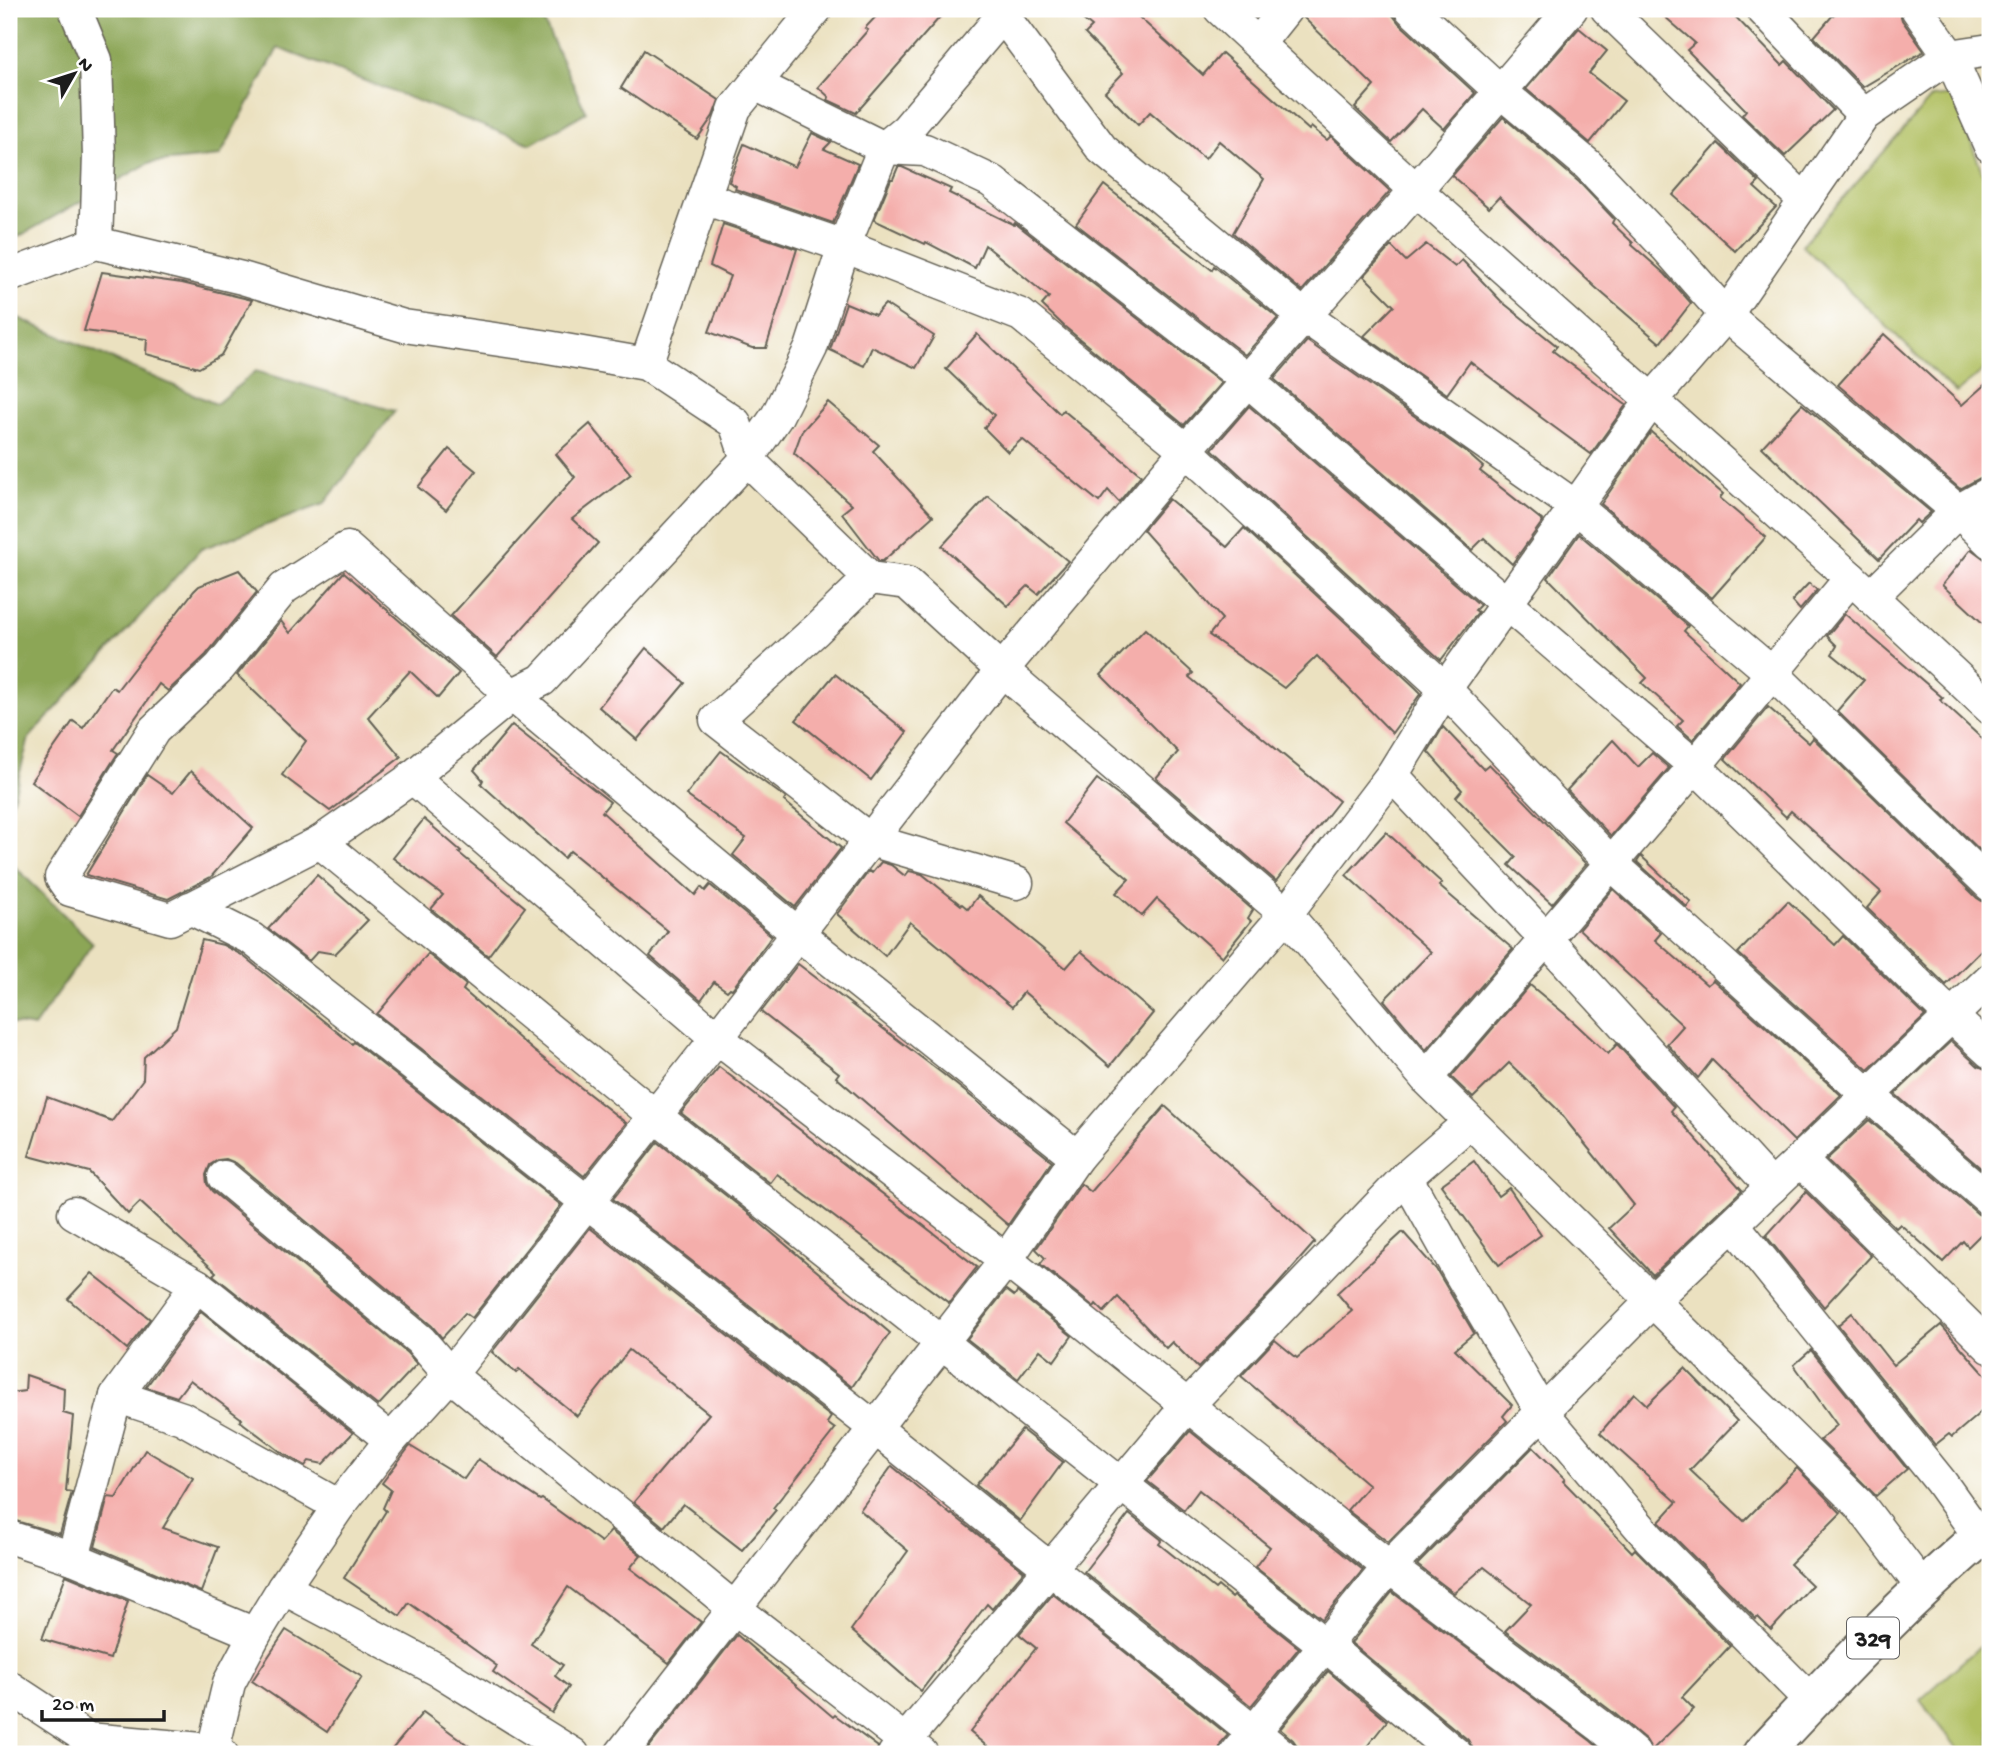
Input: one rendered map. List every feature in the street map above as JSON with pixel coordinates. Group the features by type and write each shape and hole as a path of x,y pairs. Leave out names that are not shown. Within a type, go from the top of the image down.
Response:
{"highway":[{"name":"329","path":"1762,1754 1923,1588 1985,1533"}],"street":[{"path":"75,9 96,60 99,156 96,243"},
{"path":"646,364 736,108 816,9"},
{"path":"1220,9 1416,190 1861,587 1990,708"},
{"path":"1258,44 1286,9"},
{"path":"1411,9 1500,91 1588,165 1726,315 1958,511 1990,542"},
{"path":"9,1687 89,1739 218,1752 229,1683 283,1588 339,1506 391,1440 450,1375 717,1038 1002,670 1186,450 1416,190 1571,9"},
{"path":"1606,9 1805,201"},
{"path":"1762,9 1864,116"},
{"path":"1917,9 1950,56 1990,146"},
{"path":"1077,1157 797,933 512,695 347,548 284,588 220,667 154,730 61,877 70,890 170,919 320,842 412,777 512,695 542,680 747,459 776,416 811,348 845,246 884,148 906,130 1001,12 1102,149 1304,316 1576,507 1773,674 1990,885"},
{"path":"621,1754 1006,1260 1077,1157 1286,914 1392,775 1445,689 1652,400 1726,315 1864,116 1950,56 1990,50"},
{"path":"755,84 884,148 925,150 991,181 1247,380 1695,766 1990,1052"},
{"path":"704,198 845,246 1021,315 1186,450 1445,689 1612,864 1868,1095 1990,1200"},
{"path":"9,276 96,243 242,278 404,326 646,364 735,423 747,459 870,578 907,583 1002,670 1286,914 1426,1078 1859,1504 1923,1588"},
{"path":"1426,1078 1773,674 1861,587 1958,511 1990,493"},
{"path":"870,578 716,720 870,840 1017,883"},
{"path":"1392,775 1772,1187"},
{"path":"412,777 717,1038 1006,1260 1389,1567 1634,1754"},
{"path":"320,842 655,1116 1325,1645 1456,1754"},
{"path":"190,908 252,939 875,1428 1049,1569 1245,1743 1281,1754"},
{"path":"1245,1743 1389,1567 1652,1301 1990,979"},
{"path":"224,1177 420,1340 450,1375 906,1750 1049,1569 1187,1406 1406,1177 1470,1122"},
{"path":"1800,1160 1990,1347"},
{"path":"1406,1177 1542,1412 1650,1539 1812,1702"},
{"path":"74,1213 197,1284 391,1440"},
{"path":"1733,1224 1985,1533"},
{"path":"74,1558 117,1396 197,1284"},
{"path":"117,1396 182,1418 339,1506"},
{"path":"9,1537 74,1558 255,1634"},
{"path":"283,1588 438,1670 573,1754"}],"green space":[{"path":"9,9 538,9 586,112 531,144 278,48 220,156 149,163 9,242"},
{"path":"1953,95 1990,193 1990,365 1956,393 1802,245 1932,97"},
{"path":"9,316 216,404 256,371 395,411 324,504 201,549 29,738 9,814"},
{"path":"9,861 93,943 34,1027 9,1023"},
{"path":"1990,1637 1990,1754 1962,1754 1920,1700"}],"building":[{"path":"883,9 947,9 856,113 828,100 829,97 818,87"},
{"path":"1070,9 1130,9 1203,75 1222,53 1309,130 1311,127 1327,140 1331,136 1390,191 1302,291 1233,233 1264,179 1219,141 1205,159 1150,112 1138,125 1105,92 1123,73 1085,34 1092,27"},
{"path":"1304,9 1388,9 1399,23 1475,93 1444,129 1422,109 1391,142 1355,108 1374,86 1302,16"},
{"path":"1656,9 1728,9 1782,65 1786,61 1833,110 1785,156 1742,115 1746,110 1687,50 1695,43"},
{"path":"1843,9 1899,9 1902,20 1924,51 1863,87 1814,37 1833,15"},
{"path":"1579,28 1607,51 1589,73 1624,101 1590,143 1526,89"},
{"path":"644,50 719,100 713,116 697,139 621,88"},
{"path":"1503,117 1579,182 1614,219 1612,223 1632,245 1665,274 1691,303 1660,343 1595,287 1499,197 1489,208 1452,176"},
{"path":"812,133 831,142 824,149 858,164 833,223 735,189 736,186 729,182 744,144 795,167"},
{"path":"1718,143 1759,182 1754,187 1776,207 1735,251 1673,195"},
{"path":"898,167 951,189 949,193 1014,225 1015,223 1221,383 1184,425 1065,327 1042,305 1049,297 985,245 975,268 926,242 925,244 874,220"},
{"path":"1104,185 1212,270 1214,266 1278,318 1245,355 1076,224"},
{"path":"723,224 797,249 766,348 752,348 709,332 730,276 710,266"},
{"path":"1426,244 1455,267 1462,260 1501,301 1557,346 1553,351 1626,405 1591,454 1470,362 1447,394 1364,336 1394,306 1364,276 1391,246 1406,261"},
{"path":"102,272 182,283 252,300 221,355 199,368 146,354 147,339 84,331"},
{"path":"846,303 875,315 885,304 934,336 916,368 872,347 864,366 830,350"},
{"path":"977,334 1060,414 1063,410 1141,475 1119,502 1108,490 1099,502 1022,439 1008,452 984,428 994,415 946,369"},
{"path":"1884,334 1962,405 1990,380 1990,470 1982,477 1960,489 1838,385"},
{"path":"1307,341 1466,452 1483,467 1480,471 1543,521 1512,564 1484,538 1472,550 1274,379"},
{"path":"828,402 879,445 873,451 933,516 883,561 879,561 842,513 852,505 794,453 802,431"},
{"path":"1802,404 1931,512 1919,523 1916,520 1879,559 1762,447"},
{"path":"1249,406 1480,605 1475,610 1478,612 1441,660 1212,449"},
{"path":"590,424 631,474 572,519 598,543 497,657 451,616 575,477 556,454"},
{"path":"1651,432 1723,494 1720,498 1766,537 1712,598 1601,504"},
{"path":"449,449 476,471 446,510 418,487"},
{"path":"988,496 1068,561 1038,594 1028,586 1008,606 942,546"},
{"path":"1169,499 1227,547 1244,528 1421,693 1392,733 1317,656 1284,688 1209,635 1222,619 1143,530"},
{"path":"1579,534 1688,626 1684,631 1740,683 1693,740 1677,726 1683,720 1642,683 1647,678 1548,578"},
{"path":"1971,549 1990,563 1990,630 1942,585"},
{"path":"239,570 257,592 206,655 168,691 159,684 113,750 118,753 78,816 31,781 73,721 83,728 112,687 117,690 194,591 199,586"},
{"path":"344,572 459,673 438,698 410,671 368,717 401,757 330,811 282,775 306,741 237,675 281,621 290,633"},
{"path":"1809,583 1817,590 1800,610 1792,601"},
{"path":"1845,614 1943,698 1940,700 1990,746 1990,860 1837,711 1864,680 1832,654 1837,646 1827,636"},
{"path":"1145,629 1193,673 1189,677 1339,801 1276,881 1156,778 1178,752 1101,675"},
{"path":"646,648 685,683 637,740 599,707"},
{"path":"835,674 907,732 871,780 796,720"},
{"path":"1768,707 1809,743 1813,738 1977,898 1990,903 1990,941 1946,985 1867,908 1881,892 1791,811 1786,817 1725,759"},
{"path":"512,725 610,802 602,812 695,895 701,887 705,891 710,885 772,936 732,989 727,991 714,982 701,1000 650,956 668,931 570,851 564,858 481,784 483,780 474,770"},
{"path":"1443,727 1483,769 1489,764 1586,864 1552,904 1509,865 1516,857 1456,797 1462,790 1428,752"},
{"path":"1613,740 1638,767 1652,753 1669,768 1611,836 1567,790"},
{"path":"721,751 786,798 784,801 841,848 795,907 733,855 746,838 686,795"},
{"path":"191,771 253,828 211,877 168,899 86,875 147,775 173,793"},
{"path":"1097,779 1253,910 1248,918 1251,921 1222,957 1157,899 1142,916 1116,893 1129,879 1063,823"},
{"path":"424,819 461,851 459,853 525,907 488,956 431,909 443,895 393,858"},
{"path":"1386,832 1442,883 1439,886 1513,949 1426,1050 1384,1000 1431,952 1346,875"},
{"path":"1641,856 1691,902 1687,907 1637,862"},
{"path":"881,862 891,865 905,876 909,871 922,874 968,909 978,896 1066,968 1081,951 1153,1013 1110,1066 1024,992 1012,1007 910,922 885,956 837,914 869,871 872,873"},
{"path":"317,875 368,920 335,954 318,951 309,961 268,929"},
{"path":"1613,889 1661,933 1655,940 1707,985 1713,980 1841,1095 1794,1141 1712,1060 1698,1078 1667,1044 1683,1026 1579,929"},
{"path":"1788,901 1835,945 1843,936 1925,1016 1868,1070 1738,953"},
{"path":"202,940 223,945 242,955 352,1044 354,1042 561,1205 472,1318 465,1313 442,1338 432,1326 236,1163 226,1159 210,1165 206,1175 207,1184 212,1191 417,1364 378,1406 213,1275 216,1272 140,1202 128,1214 89,1172 29,1156 47,1097 112,1121 143,1079 144,1057 176,1027"},
{"path":"428,954 466,985 463,990 534,1051 626,1123 584,1176 377,1014"},
{"path":"798,964 1052,1161 1008,1225 836,1077 839,1073 761,1012"},
{"path":"1530,985 1608,1054 1617,1044 1674,1107 1671,1111 1742,1190 1653,1275 1609,1228 1634,1205 1556,1108 1509,1063 1473,1098 1451,1077"},
{"path":"1951,1041 1978,1066 1990,1071 1990,1176 1895,1094"},
{"path":"719,1067 977,1267 949,1303 777,1174 770,1183 681,1113"},
{"path":"1165,1106 1315,1242 1198,1368 1172,1342 1166,1348 1118,1297 1104,1312 1096,1304 1094,1307 1040,1264 1045,1258 1036,1249 1081,1184 1091,1192"},
{"path":"1869,1120 1978,1214 1990,1218 1990,1225 1968,1247 1963,1241 1943,1262 1900,1224 1896,1228 1826,1160"},
{"path":"658,1142 747,1212 890,1333 852,1387 613,1199"},
{"path":"1474,1161 1498,1196 1509,1188 1541,1235 1499,1265 1441,1185"},
{"path":"1806,1192 1871,1256 1824,1307 1766,1236"},
{"path":"590,1228 831,1417 827,1423 835,1429 773,1508 776,1510 742,1550 683,1504 664,1527 634,1502 709,1414 629,1350 577,1416 519,1369 516,1373 492,1352"},
{"path":"1403,1232 1436,1269 1474,1333 1455,1349 1512,1405 1503,1416 1507,1421 1388,1542 1347,1510 1369,1485 1241,1376 1275,1340 1297,1358 1352,1311 1337,1293"},
{"path":"92,1273 150,1319 127,1349 68,1299"},
{"path":"1006,1290 1014,1296 1017,1292 1072,1336 1054,1361 1040,1350 1018,1379 967,1339"},
{"path":"201,1311 353,1433 323,1464 309,1461 305,1466 281,1452 190,1380 177,1397 146,1387"},
{"path":"1852,1313 1893,1365 1941,1325 1990,1380 1990,1404 1952,1437 1949,1434 1935,1445 1838,1325"},
{"path":"1811,1350 1907,1469 1876,1496 1820,1440 1837,1425 1794,1365"},
{"path":"1685,1368 1737,1421 1690,1470 1744,1521 1797,1468 1841,1513 1790,1564 1812,1585 1771,1630 1758,1617 1756,1619 1659,1522 1677,1502 1600,1433 1634,1393 1647,1405"},
{"path":"26,1375 64,1388 63,1413 73,1416 66,1491 72,1492 60,1534 9,1519 9,1393 25,1391"},
{"path":"1022,1430 1063,1462 1020,1521 976,1485"},
{"path":"1190,1431 1363,1570 1322,1619 1255,1567 1270,1547 1199,1490 1184,1510 1147,1481"},
{"path":"410,1446 464,1479 478,1459 542,1499 601,1542 611,1531 641,1555 630,1568 701,1622 669,1663 568,1587 531,1644 563,1665 555,1676 569,1687 552,1713 493,1672 497,1666 409,1603 400,1616 344,1578 386,1511 383,1508 391,1490 382,1483"},
{"path":"1533,1447 1632,1552 1635,1549 1730,1646 1682,1697 1694,1709 1652,1750 1646,1740 1614,1713 1505,1631 1531,1604 1484,1567 1454,1593 1417,1565"},
{"path":"145,1450 193,1478 163,1528 218,1547 201,1592 95,1547 108,1497 116,1498"},
{"path":"892,1466 1024,1571 992,1609 987,1604 921,1691 851,1630 908,1551 860,1510"},
{"path":"1129,1514 1162,1540 1159,1544 1215,1589 1218,1586 1232,1598 1234,1596 1299,1648 1251,1706 1084,1572"},
{"path":"66,1575 128,1601 110,1659 42,1639"},
{"path":"1392,1592 1606,1754 1480,1754 1473,1749 1468,1740 1351,1643"},
{"path":"1053,1594 1228,1735 1221,1743 1218,1754 996,1754 970,1732 1036,1648 1019,1634"},
{"path":"286,1630 362,1677 327,1732 252,1681"},
{"path":"737,1635 833,1717 835,1715 878,1747 876,1754 644,1754"},
{"path":"1328,1671 1387,1721 1361,1754 1299,1754 1293,1740 1280,1729"},
{"path":"423,1712 480,1754 388,1754"}]}
